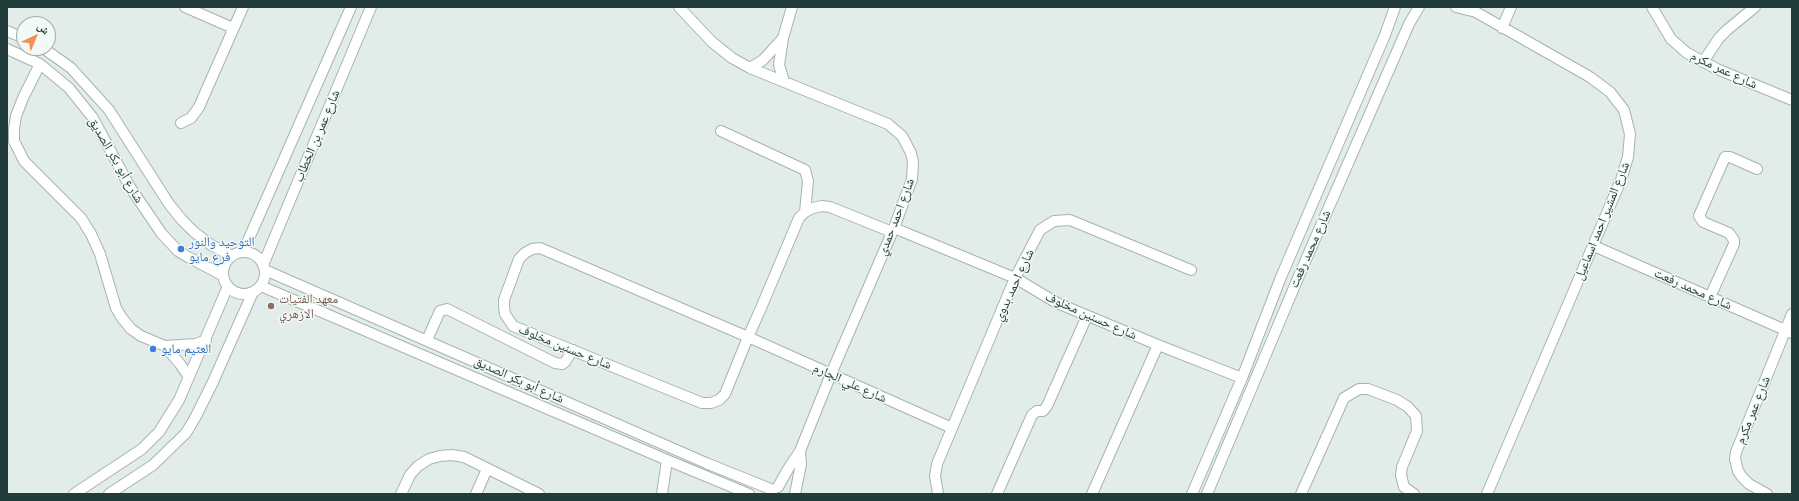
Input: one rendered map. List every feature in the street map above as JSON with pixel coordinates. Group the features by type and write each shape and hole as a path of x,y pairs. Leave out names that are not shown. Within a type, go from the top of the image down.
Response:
{"street":[{"path":"185,7 233,28"},
{"path":"181,123 191,118 199,107 243,7"},
{"name":"شارع عمر بن الخطاب","path":"243,252 351,7"},
{"name":"شارع عمر بن الخطاب","path":"264,267 371,7"},
{"name":"شارع احمد حمدي","path":"679,7 722,51 750,68 888,124 902,136 911,153 913,171 912,179 893,230 831,374 800,451 774,490"},
{"path":"784,81 779,65 783,38 792,7"},
{"name":"شارع محمد رفعت","path":"1192,494 1242,378 1281,277 1386,35 1396,7"},
{"name":"شارع محمد رفعت","path":"1207,494 1300,271 1409,24 1419,7"},
{"name":"شارع المشير احمد اسماعيل","path":"1456,7 1476,13"},
{"name":"شارع المشير احمد اسماعيل","path":"1467,7 1590,77 1610,92 1624,110 1630,134 1628,157 1621,180 1487,494"},
{"path":"1502,28 1512,7"},
{"name":"شارع عمر مكرم","path":"1652,7 1669,36 1678,47 1703,62 1792,100"},
{"path":"1703,62 1719,38 1755,7"},
{"path":"750,68 768,55 783,38"},
{"name":"شارع أبو بكر الصديق","path":"7,49 40,64 58,78 80,100 107,142 130,187 162,234 178,251 222,275"},
{"name":"شارع أبو بكر الصديق","path":"54,56 71,68 109,110 129,138 169,204 182,220 194,232 211,245 232,256"},
{"path":"40,64 16,116 14,141 24,161 81,218 91,234 100,254 114,301 122,318 141,336 165,346 196,344 206,340"},
{"path":"721,131 805,170 808,180 805,212"},
{"path":"1710,297 1734,240 1730,233 1703,222 1699,216 1725,157 1730,157 1757,169"},
{"name":"شارع حسنين مخلوف","path":"748,337 540,248 532,249 519,259 504,300 505,314 513,326 702,403 711,403 719,400 725,394 799,218 805,212 822,206 830,207 893,230 1015,278 1057,303 1158,346 1242,378"},
{"name":"شارع احمد بدوي","path":"938,494 935,476 937,464 1015,278 1040,230 1050,223 1070,220 1191,270"},
{"name":"شارع محمد رفعت","path":"1594,246 1789,331"},
{"path":"110,494 153,465 186,433 205,397 257,289 264,281 264,267 254,254 243,252 232,256 224,266 222,275 228,286 237,293 244,294 257,289"},
{"path":"1287,265 1300,271"},
{"name":"شارع أبو بكر الصديق","path":"264,267 338,303 428,340 706,463 774,490 789,488 795,494"},
{"path":"1281,277 1289,277 1296,281"},
{"path":"74,494 142,449 159,432 170,416 189,377 228,286"},
{"name":"شارع أبو بكر الصديق","path":"257,289 749,494"},
{"path":"428,340 440,311 447,308 554,363 562,364 565,362 573,350"},
{"name":"شارع عمر مكرم","path":"1767,494 1749,484 1742,477 1738,471 1735,460 1736,452 1789,331 1792,314"},
{"path":"997,494 1032,415 1037,411 1043,411 1047,406 1087,316"},
{"name":"شارع علي الجارم","path":"748,337 952,428"},
{"path":"165,346 189,377"},
{"path":"1092,494 1158,346"},
{"path":"1302,494 1344,398 1359,388 1368,389 1397,400 1408,407 1416,416 1417,431 1402,467 1401,475 1404,487 1414,494"},
{"name":"شارع احمد حمدي","path":"795,494 801,464 800,451"},
{"path":"401,494 410,475 418,466 429,459 452,455 464,457 536,493"},
{"path":"662,494 667,460"},
{"path":"476,494 487,469"}],"place":[{"name":"التوحيد والنور فرع مايو","path":"181,249"},
{"name":"معهد الفتيات الازهري","path":"271,306"},
{"name":"العثيم مايو","path":"153,349"}]}
